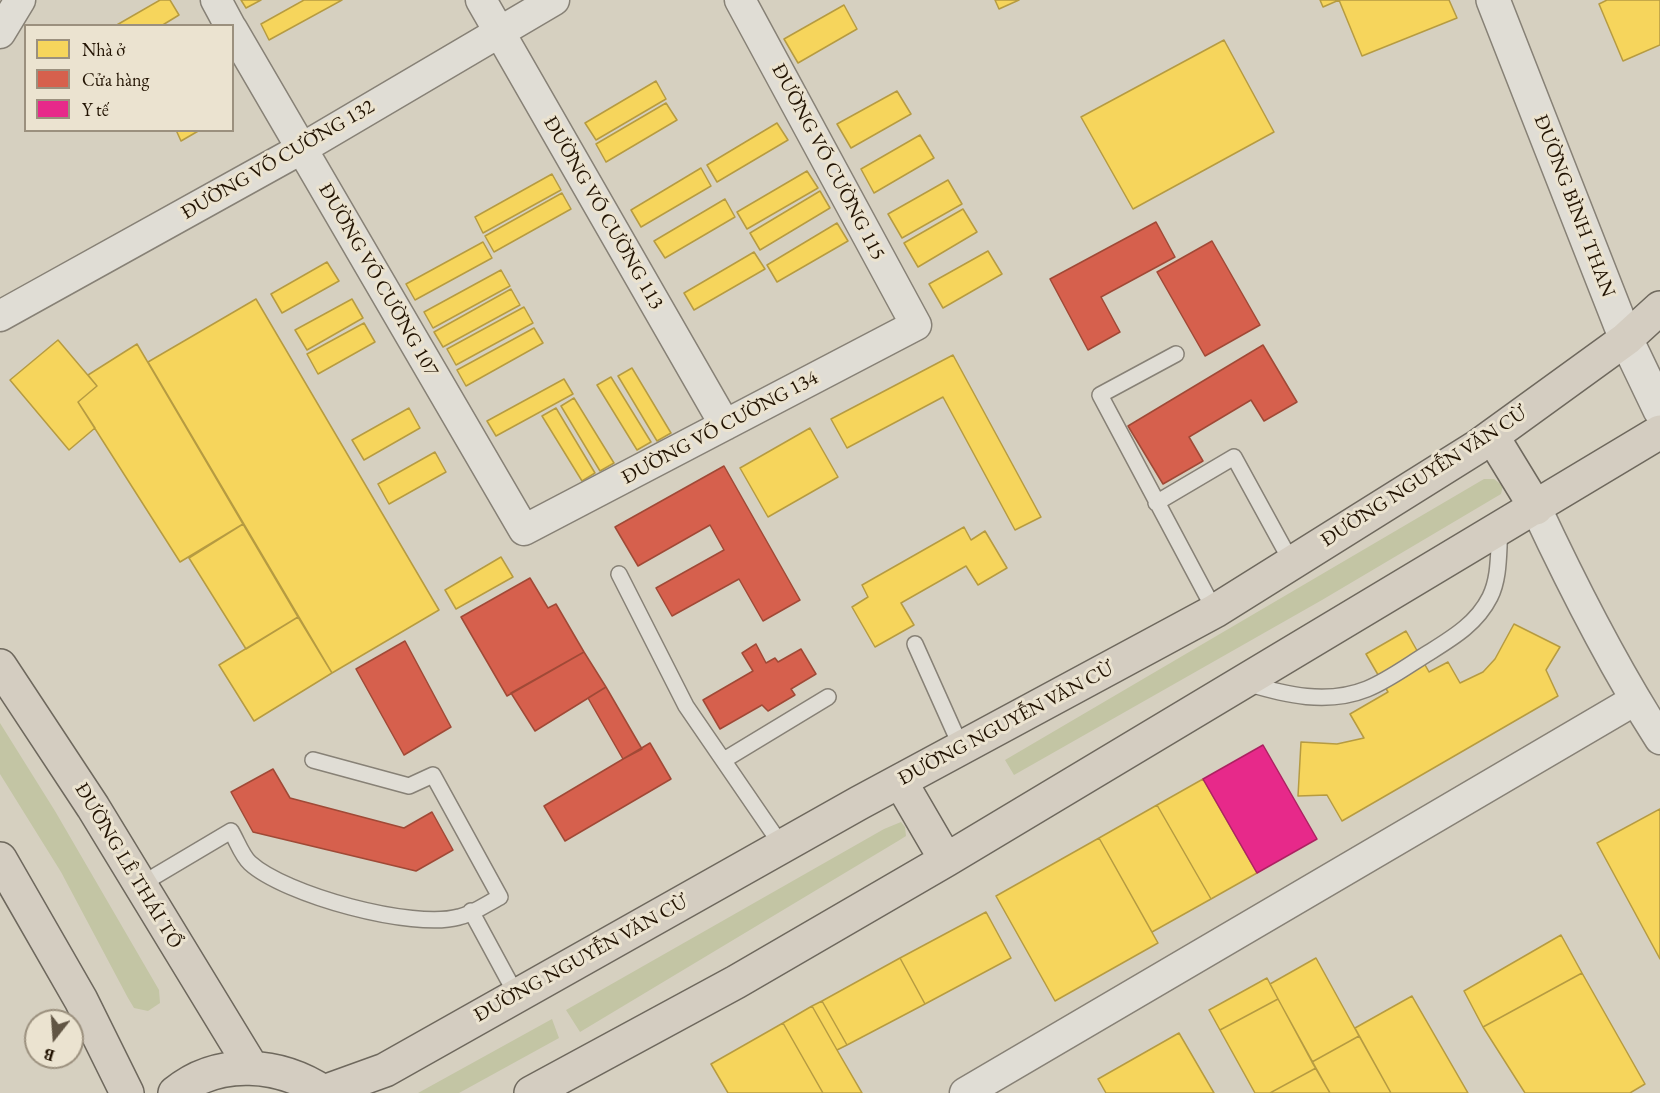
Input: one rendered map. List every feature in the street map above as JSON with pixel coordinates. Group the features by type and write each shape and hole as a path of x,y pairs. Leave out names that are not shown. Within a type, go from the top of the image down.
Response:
{"main road":[{"name":"ĐƯỜNG NGUYỄN VĂN CỪ","path":"324,1093 385,1070 782,846 1215,611 1492,436 1626,339 1660,308"},
{"path":"531,1093 736,982 946,861 1660,432"},
{"path":"1492,436 1536,508"},
{"name":"ĐƯỜNG LÊ THÁI TỔ","path":"0,666 37,719 252,1068"},
{"path":"900,781 946,861"},
{"path":"0,859 81,1000 127,1093"},
{"path":"175,1093 209,1075 252,1068 276,1070 293,1076 324,1093"}],"street":[{"path":"0,33 20,0"},
{"path":"216,0 229,24"},
{"name":"ĐƯỜNG VÕ CƯỜNG 113","path":"481,0 725,425"},
{"name":"ĐƯỜNG VÕ CƯỜNG 132","path":"0,316 301,149 554,0"},
{"name":"ĐƯỜNG VÕ CƯỜNG 115","path":"740,0 916,325"},
{"name":"ĐƯỜNG BÌNH THAN","path":"1493,0 1626,339 1660,410"},
{"name":"ĐƯỜNG VÕ CƯỜNG 107","path":"234,32 524,531"},
{"name":"ĐƯỜNG VÕ CƯỜNG 134","path":"524,531 916,325"},
{"path":"1536,508 1566,572 1635,700 1660,739"},
{"path":"965,1093 1635,700"}],"lane":[{"path":"1176,354 1100,396 1215,611"},
{"path":"1156,503 1234,457 1292,563"},
{"path":"1245,683 1274,692 1323,698 1368,689 1402,669 1462,632 1479,615 1496,582 1500,530"},
{"path":"619,574 686,706 782,846"},
{"path":"915,644 962,749"},
{"path":"724,760 828,698"},
{"path":"140,885 231,831 248,862 266,874 306,893 361,910 416,920 459,918 500,897 433,775 409,786 313,760"},
{"path":"471,911 517,996"}],"green space":[{"path":"1484,479 1494,479 1503,486 1501,494 1322,600 1014,775 1005,760"},
{"path":"0,723 55,811 159,990 160,1003 148,1011 134,1008 61,872 0,774"},
{"path":"901,822 905,827 906,836 580,1032 566,1010 884,829"},
{"path":"552,1019 559,1038 459,1093 418,1093"}],"building: Nhà ở":[{"path":"160,0 170,0 179,15 164,24 118,24"},
{"path":"241,0 261,0 246,8"},
{"path":"304,0 342,0 269,40 261,24"},
{"path":"995,0 1019,0 999,9"},
{"path":"1320,0 1339,0 1323,7"},
{"path":"1339,0 1449,0 1457,18 1362,56"},
{"path":"1607,0 1660,0 1660,45 1623,61 1599,4"},
{"path":"844,5 857,29 798,63 784,39"},
{"path":"1224,40 1274,132 1133,209 1081,117"},
{"path":"656,81 666,99 596,140 585,123"},
{"path":"897,91 911,114 851,148 837,124"},
{"path":"666,103 677,120 606,162 596,144"},
{"path":"777,123 788,140 717,182 707,165"},
{"path":"177,132 197,132 181,141"},
{"path":"920,135 934,158 874,193 861,169"},
{"path":"701,168 711,186 641,227 631,210"},
{"path":"807,171 818,188 747,229 737,212"},
{"path":"552,174 561,190 483,233 475,217"},
{"path":"948,180 962,204 902,238 888,214"},
{"path":"820,191 830,208 760,250 750,233"},
{"path":"562,193 571,209 494,252 485,236"},
{"path":"725,199 735,217 665,258 654,241"},
{"path":"963,209 977,232 918,267 904,243"},
{"path":"837,223 848,241 777,282 767,265"},
{"path":"483,242 492,258 415,300 406,284"},
{"path":"988,251 1002,274 943,308 929,284"},
{"path":"754,252 765,269 694,310 684,293"},
{"path":"327,262 339,281 282,313 271,294"},
{"path":"501,270 510,286 433,328 424,312"},
{"path":"511,289 520,305 443,347 434,332"},
{"path":"256,299 439,610 332,673 148,362"},
{"path":"352,299 363,318 307,350 295,330"},
{"path":"524,307 533,323 456,365 447,349"},
{"path":"364,323 375,342 318,374 307,354"},
{"path":"534,328 543,343 466,386 457,370"},
{"path":"58,340 97,386 78,402 95,428 69,450 10,380"},
{"path":"137,344 243,524 180,562 78,402 97,386 88,375"},
{"path":"953,355 1041,517 1015,530 943,397 847,448 831,419"},
{"path":"632,368 671,433 657,441 618,376"},
{"path":"611,377 651,442 637,450 597,385"},
{"path":"564,379 573,394 496,436 487,421"},
{"path":"574,398 614,463 600,471 561,406"},
{"path":"409,408 420,428 364,460 352,440"},
{"path":"556,408 595,473 582,481 542,416"},
{"path":"810,428 838,477 768,517 740,468"},
{"path":"435,452 446,472 389,504 378,484"},
{"path":"243,524 298,617 246,649 189,558"},
{"path":"964,527 971,540 985,531 1007,568 978,585 966,566 901,603 914,625 875,647 852,607 868,597 862,585"},
{"path":"501,557 513,577 456,609 445,590"},
{"path":"298,617 332,673 254,721 219,665"},
{"path":"1514,624 1560,647 1546,670 1558,696 1342,821 1327,795 1298,796 1301,742 1337,744 1364,738 1350,714 1388,692 1366,654 1406,631 1429,672 1448,662 1460,683 1483,672 1495,659"},
{"path":"1203,779 1257,873 1211,899 1157,805"},
{"path":"1157,805 1211,899 1152,932 1099,838"},
{"path":"1660,809 1660,959 1597,843"},
{"path":"1099,838 1158,943 1055,1001 996,896"},
{"path":"986,912 1011,958 925,1004 900,958"},
{"path":"1561,935 1582,973 1483,1027 1464,991"},
{"path":"900,958 925,1004 847,1045 822,1001"},
{"path":"1316,958 1359,1036 1312,1062 1270,984"},
{"path":"1582,973 1645,1084 1630,1093 1525,1093 1483,1027"},
{"path":"1267,978 1278,999 1220,1030 1209,1010"},
{"path":"1412,996 1468,1093 1391,1093 1355,1028"},
{"path":"1278,999 1316,1068 1270,1093 1255,1093 1220,1030"},
{"path":"822,1001 847,1045 837,1050 812,1006"},
{"path":"812,1006 862,1093 823,1093 783,1023"},
{"path":"783,1023 823,1093 728,1093 711,1064"},
{"path":"1179,1033 1214,1093 1106,1093 1098,1079"},
{"path":"1359,1036 1391,1093 1330,1093 1312,1062"},
{"path":"1316,1068 1330,1093 1270,1093"}],"building: Cửa hàng":[{"path":"1156,222 1175,257 1101,297 1120,332 1088,350 1050,279"},
{"path":"1212,241 1260,325 1205,356 1157,272"},
{"path":"1263,345 1297,402 1264,421 1251,400 1189,437 1203,461 1163,484 1128,426"},
{"path":"724,466 800,600 763,621 739,579 672,616 656,588 724,550 710,525 638,566 615,527"},
{"path":"530,578 548,608 556,604 584,652 507,696 461,617"},
{"path":"405,641 451,727 404,755 356,669"},
{"path":"756,644 766,663 775,658 778,662 801,649 816,674 791,689 795,695 768,711 762,705 720,729 703,700 753,671 742,653"},
{"path":"584,652 606,687 535,731 511,693"},
{"path":"606,687 642,749 623,759 588,698"},
{"path":"650,743 671,779 565,841 544,806"},
{"path":"273,769 290,798 404,828 432,812 453,850 416,871 253,832 231,792"}],"building: Y tế":[{"path":"1263,745 1317,839 1257,873 1203,779"}]}
